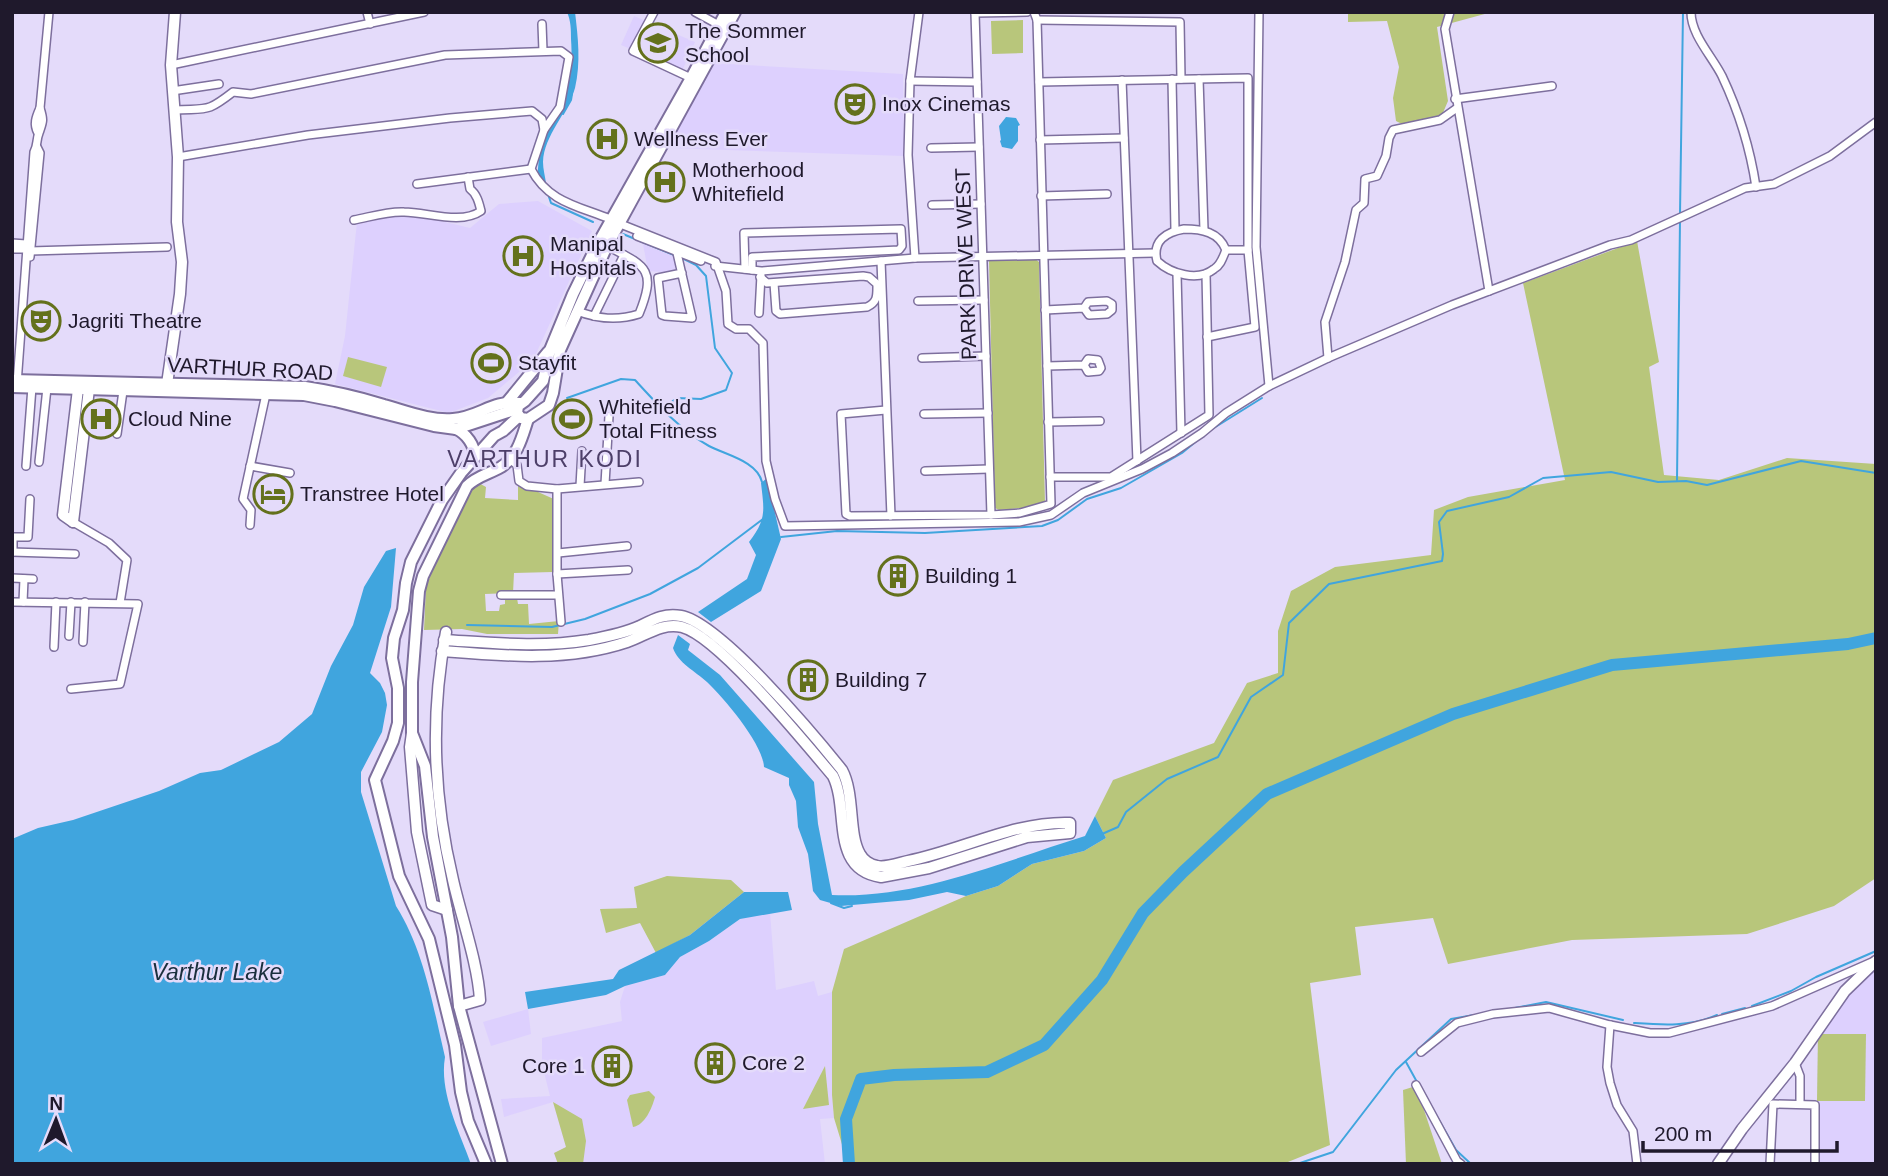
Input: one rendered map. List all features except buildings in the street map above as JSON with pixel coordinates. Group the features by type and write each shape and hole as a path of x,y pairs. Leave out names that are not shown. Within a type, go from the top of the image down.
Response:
{"main road":[{"path":"521,409 549,405 560,350 607,246 614,223 726,12"},
{"path":"486,1164 468,1121 455,1045 429,939 399,876 376,780 398,723 398,688 392,658 411,562 442,499 462,483 501,467 520,447 521,409 550,350 573,294 735,12"},
{"path":"502,1164 459,1006 452,937 433,837 430,765 412,733 412,682 419,592 423,576 475,457 494,436 503,431 542,381 550,350"},
{"name":"VARTHUR ROAD","path":"16,384 305,387 336,392 434,419 469,416 495,404 521,409"},
{"name":"VARTHUR ROAD","path":"16,384 47,388 321,398 456,429 521,409"},
{"path":"456,429 464,433 475,449 475,457"}],"street":[{"path":"16,384 27,248 40,153 35,128 40,108 49,12"},
{"path":"167,384 182,262 177,222 178,157 172,91 175,12"},
{"path":"367,12 370,24"},
{"path":"172,65 424,12"},
{"path":"654,12 633,51 691,78"},
{"path":"695,12 719,25"},
{"path":"915,258 908,155 910,81 919,12"},
{"path":"974,13 1027,12"},
{"path":"1259,12 1256,247 1269,386"},
{"path":"1450,12 1445,29 1489,291"},
{"path":"1691,12 1691,23 1721,74 1742,121 1756,187"},
{"name":"PARK DRIVE WEST","path":"974,13 991,515"},
{"path":"886,410 841,414 846,514 991,515 1020,513 1051,504 1035,16 1180,22 1181,79"},
{"path":"542,24 543,51"},
{"path":"175,110 208,109 233,92 251,94 444,55 561,51 569,57 560,107 544,130 531,169 542,187 559,200 716,262 726,292 728,324 736,329 749,329 763,343 766,369 766,461 785,526 951,522 981,524 1019,522 1051,515 1083,494 1172,453 1202,433 1226,412 1269,386 1328,358 1489,291 1610,245 1631,240 1709,202 1745,188 1768,186 1830,156 1876,122"},
{"path":"1039,82 1248,78 1248,250 1255,327 1207,337"},
{"path":"1171,79 1175,230"},
{"path":"1199,79 1204,230"},
{"path":"1122,80 1137,461"},
{"path":"910,81 977,82"},
{"path":"172,91 219,84"},
{"path":"1455,99 1552,86"},
{"path":"1328,358 1325,322 1345,262 1356,210 1364,203 1365,179 1377,176 1393,130 1440,120 1457,108"},
{"path":"178,157 307,135 516,112 532,111 542,119 544,130"},
{"path":"1040,140 1124,138"},
{"path":"931,148 979,148"},
{"path":"417,184 531,169"},
{"path":"354,220 401,211 474,216 481,211 480,204 470,189 468,177"},
{"path":"1041,196 1107,194"},
{"path":"933,205 981,204"},
{"path":"614,223 677,253 718,267 755,272 915,258 1043,253 1155,253"},
{"path":"748,257 899,250 902,246 901,229 743,233 748,257 755,272 759,313"},
{"path":"1175,230 1204,230 1222,241 1226,250 1215,269 1206,274 1177,274 1157,261 1155,253 1158,242 1175,230"},
{"path":"12,243 27,248"},
{"path":"577,311 603,319 639,314 646,297 648,276 642,265 607,246"},
{"path":"12,249 167,247"},
{"path":"1226,250 1248,250"},
{"path":"677,253 682,273 692,318 662,315 657,279 659,276 682,273"},
{"path":"594,316 624,255"},
{"path":"881,261 891,516"},
{"path":"755,272 767,284 774,283 869,277 877,284 877,299 867,307 780,314 776,311 774,283"},
{"path":"1177,274 1181,433"},
{"path":"1050,477 1111,477 1209,415 1206,274"},
{"path":"918,301 984,300"},
{"path":"1045,310 1084,308"},
{"path":"922,358 986,356"},
{"path":"1047,366 1084,365"},
{"path":"26,466 32,387"},
{"path":"40,462 47,388"},
{"path":"84,389 73,522 109,543 127,560 120,603"},
{"path":"117,434 123,391"},
{"path":"250,526 251,510 243,501 266,394"},
{"path":"924,414 988,413"},
{"path":"606,484 609,416"},
{"path":"1048,422 1100,421"},
{"path":"580,486 582,451"},
{"path":"510,459 517,465 519,481 527,486 557,489 639,482"},
{"path":"250,466 290,473"},
{"path":"925,471 989,469"},
{"path":"557,489 557,574 561,622"},
{"path":"30,499 28,537 13,537 13,552 75,554"},
{"path":"558,553 627,546"},
{"path":"557,574 628,570"},
{"path":"12,578 28,579 23,602"},
{"path":"501,595 558,594"},
{"path":"12,602 138,604 120,684 71,689"},
{"path":"54,647 56,602"},
{"path":"69,636 71,602"},
{"path":"83,642 85,603"},
{"path":"459,1006 480,1000 480,992 448,858 430,765 445,636 510,644 550,644 608,635 664,616 689,618 703,633 756,673 842,770 848,784 857,848 868,862 880,867 1003,839 1034,825 1070,828"},
{"path":"442,651 551,656 594,651 628,642 660,627 681,627 703,633"},
{"path":"550,644 551,656"},
{"path":"412,733 410,747 417,832 432,905 447,910"},
{"path":"1421,1052 1457,1023 1493,1014 1549,1007 1610,1025 1650,1032 1669,1033 1694,1028 1772,1006 1876,961"},
{"path":"1718,1164 1742,1129 1795,1063 1844,991 1876,961"},
{"path":"1610,1025 1607,1067 1610,1083 1617,1105 1633,1131 1637,1164"},
{"path":"1795,1063 1800,1076 1800,1104"},
{"path":"1416,1085 1461,1164"},
{"path":"1770,1164 1773,1104 1815,1105 1815,1164"}],"shaded area":[{"name":"The Sommer School","path":"634,16 695,42 682,71 621,45"},
{"path":"711,63 903,74 904,156 667,148"},
{"name":"Motherhood Whitefield","path":"661,162 684,172 668,203 646,192"},
{"path":"538,201 592,231 535,356 519,372 488,398 449,413 335,384 345,336 357,222 408,213 470,228 499,204"},
{"path":"643,244 676,257 675,273 648,271"},
{"path":"770,912 776,990 814,981 818,996 832,992 834,1118 820,1119 825,1164 558,1164 554,1153 566,1147 553,1102 504,1117 501,1099 550,1096 542,1064 542,1038 622,1021 620,1002 625,986 665,975 680,957 740,919"},
{"path":"1876,970 1876,1164 1816,1164 1818,1034 1860,981"},
{"path":"528,1009 531,1034 491,1046 483,1022"}],"green space":[{"path":"1348,12 1492,12 1437,27 1448,101 1442,115 1402,124 1396,121 1393,98 1399,67 1387,21 1348,22"},
{"path":"1023,20 1023,53 992,54 991,21"},
{"path":"1637,241 1659,362 1649,367 1664,475 1719,480 1787,458 1876,464 1876,878 1834,906 1747,934 1572,940 1448,964 1433,918 1355,927 1361,975 1310,983 1330,1145 1283,1164 848,1164 834,1118 832,1095 832,992 844,949 966,896 998,886 1032,864 1084,851 1106,838 1095,816 1113,780 1214,743 1247,683 1278,673 1278,631 1291,591 1335,567 1431,555 1434,510 1468,497 1565,480 1523,283"},
{"path":"1034,258 1039,262 1045,503 1042,506 999,510 995,508 989,261"},
{"path":"348,357 387,367 381,387 343,376"},
{"path":"475,481 486,487 485,498 518,500 518,486 556,500 553,572 514,573 513,593 485,594 486,611 499,611 500,605 505,604 505,598 517,598 518,604 528,604 529,624 559,621 558,634 487,634 462,629 424,630 426,587 444,541"},
{"path":"667,876 731,880 744,892 690,935 656,953 640,923 606,933 600,909 637,908 634,887"},
{"path":"1818,1034 1866,1034 1865,1101 1817,1101"},
{"path":"825,1066 829,1105 803,1109"},
{"path":"1416,1086 1442,1164 1406,1164 1403,1090"},
{"path":"649,1091 655,1097 650,1111 641,1123 633,1127 627,1100 630,1095"},
{"path":"553,1102 582,1119 586,1141 583,1164 558,1164 554,1153 566,1147"}],"water":[{"path":"567,12 575,12 577,79 572,97 544,152 546,183 538,176 541,150 564,95 571,67 571,29"},
{"path":"1006,117 1016,118 1020,125 1018,141 1012,149 1002,147 1000,141 999,126"},
{"path":"767,478 781,539 761,591 711,622 698,612 747,579 756,555 749,542 761,520 761,483"},
{"name":"Varthur Lake","path":"396,548 391,607 370,673 380,683 387,705 382,732 361,772 361,792 396,906 421,960 445,1057 447,1098 471,1164 12,1164 12,839 38,828 73,820 159,791 200,773 221,770 279,742 312,714 331,666 353,625 364,587 386,551"},
{"path":"678,635 690,644 688,650 720,675 814,782 818,824 832,895 896,891 992,867 1085,836 1095,816 1106,838 1084,851 1032,864 998,886 966,896 947,892 909,900 841,906 820,900 813,891 808,854 798,827 796,801 789,778 764,767 757,746 732,710 707,682 675,653 673,648"},
{"path":"744,892 788,892 792,910 740,919 680,957 665,975 625,986 606,995 528,1009 525,992 613,979 619,970 690,935"}],"waterway":[{"path":"1680,214 1683,12"},
{"path":"563,114 572,94"},
{"path":"548,194 551,203 593,222"},
{"path":"1677,480 1680,220"},
{"path":"623,234 635,239"},
{"path":"640,241 674,255"},
{"path":"669,413 670,403 677,398 701,399 726,390 732,373 715,348 706,276 696,265 684,259"},
{"path":"567,398 621,379 635,380 688,432 709,446 748,464 762,482"},
{"path":"1209,431 1262,398"},
{"path":"781,537 837,531 925,533 1042,526 1058,520 1087,499 1121,488 1182,453 1199,439"},
{"path":"1102,834 1118,827 1126,812 1167,779 1218,757 1251,697 1283,675 1289,623 1329,584 1442,561 1439,522 1447,511 1509,497 1543,478 1611,472 1658,482 1686,481 1707,485 1801,461 1876,473"},
{"path":"467,625 552,627 585,619 650,594 698,568 763,519"},
{"path":"849,1164 846,1119 861,1079 894,1075 987,1072 1044,1045 1102,980 1143,913 1267,794 1453,714 1612,665 1848,644 1876,638"},
{"path":"831,903 844,908 852,906"},
{"path":"1752,1006 1791,991 1876,951"},
{"path":"1510,1009 1546,1002 1623,1020"},
{"path":"1722,1014 1745,1008"},
{"path":"1297,1164 1333,1152 1396,1070 1451,1019 1474,1015"},
{"path":"1634,1023 1687,1023 1717,1015"},
{"path":"1406,1062 1417,1082"},
{"path":"1432,1108 1456,1150 1471,1164"}],"place":[{"name":"The Sommer School","path":"658,43"},
{"name":"Inox Cinemas","path":"855,104"},
{"name":"Wellness Ever","path":"607,139"},
{"name":"Motherhood Whitefield","path":"665,182"},
{"name":"Manipal Hospitals","path":"523,256"},
{"name":"Jagriti Theatre","path":"41,321"},
{"name":"Stayfit","path":"491,363"},
{"name":"Cloud Nine","path":"101,419"},
{"name":"Whitefield Total Fitness","path":"572,419"},
{"name":"Transtree Hotel","path":"273,494"},
{"name":"Building 1","path":"898,576"},
{"name":"Building 7","path":"808,680"},
{"name":"Core 2","path":"715,1063"},
{"name":"Core 1","path":"612,1066"}],"district":[{"name":"VARTHUR KODI","path":"545,459"}]}
